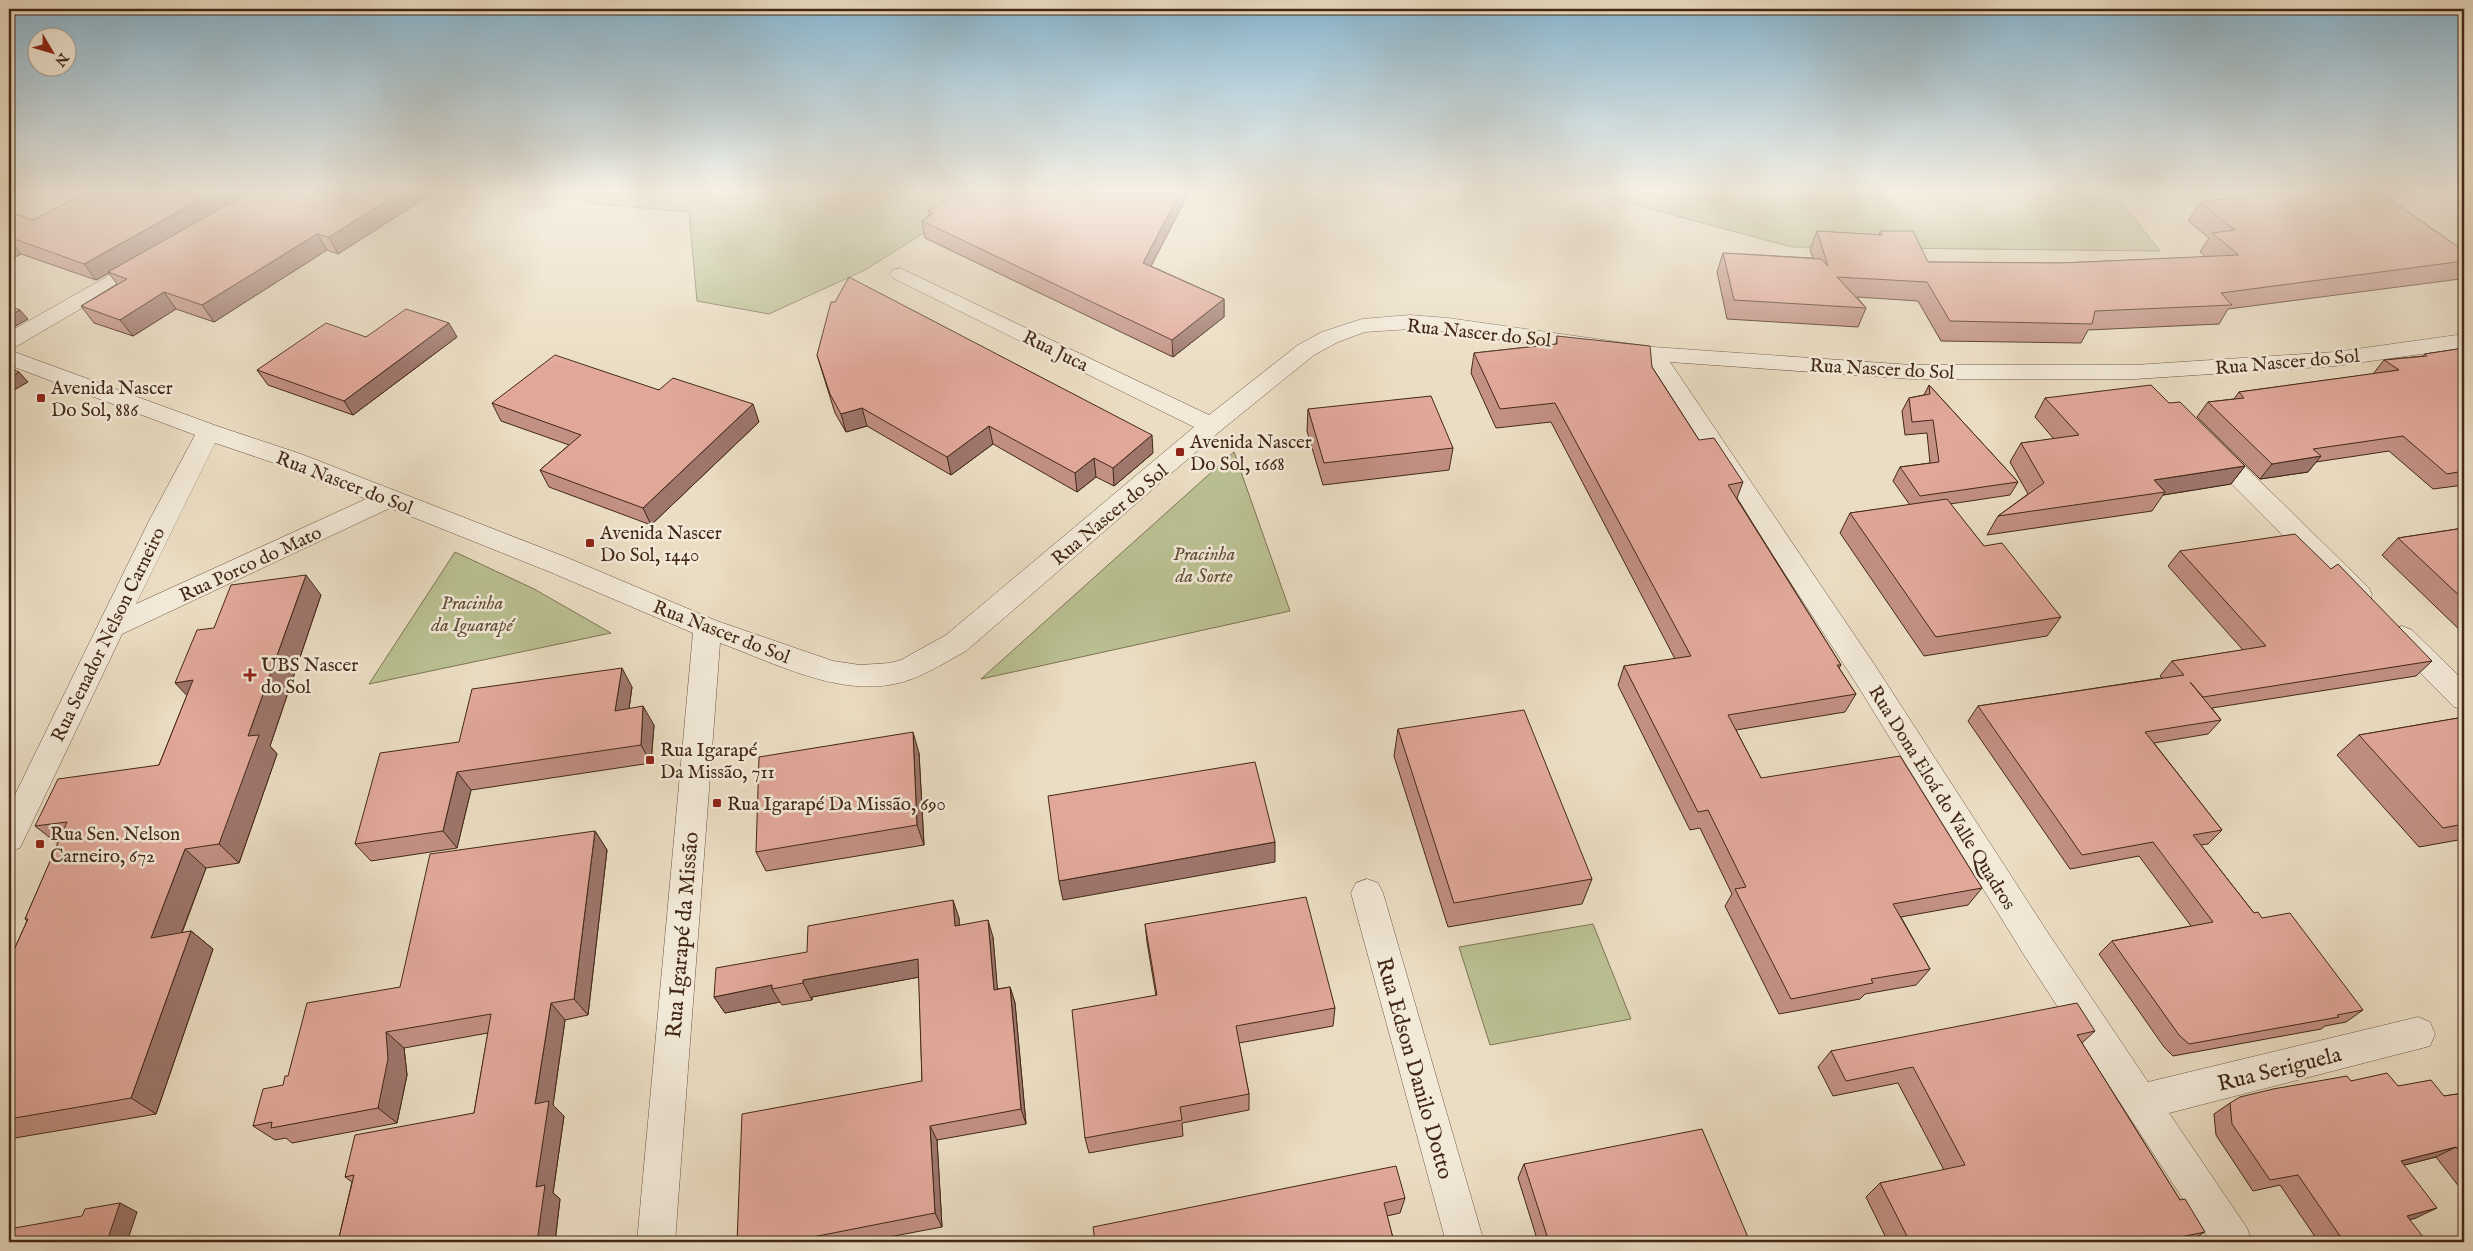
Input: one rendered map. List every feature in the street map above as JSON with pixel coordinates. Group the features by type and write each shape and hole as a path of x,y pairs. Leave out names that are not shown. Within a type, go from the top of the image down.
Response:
{"street":[{"path":"9,341 164,252"},
{"name":"Rua Juca","path":"900,274 1212,426"},
{"name":"Rua Nascer do Sol","path":"9,357 209,432 292,460 390,498 559,565 707,628 832,672 860,676 890,674 910,668 956,643 1212,426 1306,350 1330,337 1362,326 1410,322 1448,325 1652,354 1912,372 2135,372 2335,359 2464,341"},
{"name":"Rua Dona Eloá do Valle Quadros","path":"1652,354 1866,675 2036,944 2232,1242"},
{"path":"2135,372 2156,392"},
{"name":"Rua Senador Nelson Carneiro","path":"9,838 110,627 209,432"},
{"path":"2198,434 2464,699"},
{"name":"Rua Porco do Mato","path":"110,627 390,498"},
{"name":"Rua Igarapé da Missão","path":"656,1242 707,628"},
{"name":"Rua Edson Danilo Dotto","path":"1367,893 1464,1242"},
{"name":"Rua Seriguela","path":"2141,1102 2418,1034"}],"green space":[{"path":"693,251 895,251 865,270 769,314 697,301"},
{"name":"Pracinha da Sorte","path":"1234,452 1290,611 981,679"},
{"name":"Pracinha da Iguarapé","path":"455,552 534,589 611,633 369,684"},
{"path":"1593,924 1631,1019 1490,1045 1459,947"}],"building":[{"path":"49,251 107,251 84,264"},
{"path":"145,251 289,251 202,305 164,292 120,320 81,306 127,279 108,272"},
{"path":"986,251 1149,251 1143,263 1224,299 1172,340"},
{"path":"1823,251 1923,251 1928,262 2061,263 2239,255 2235,251 2464,251 2464,261 2221,293 2232,305 2095,311 2092,324 1950,321 1927,282 1837,277 1866,308 1734,300 1723,253 1821,259 1828,266"},
{"path":"849,277 1152,435 1113,468 1094,458 1075,473 989,426 947,457 862,408 841,414 830,394 817,355 831,302 835,302"},
{"path":"9,306 20,310 9,316"},
{"path":"406,309 449,323 344,401 257,370 326,323 366,337"},
{"path":"1557,336 1650,346 1652,367 1699,440 1714,438 1743,482 1728,485 1841,665 1837,665 1856,694 1728,715 1761,778 1900,756 1982,888 1893,904 1930,969 1871,979 1873,983 1791,999 1735,889 1746,887 1708,810 1698,812 1624,666 1691,656 1555,403 1500,409 1474,353 1557,344"},
{"path":"2464,348 2464,471 2447,474 2403,436 2313,449 2321,456 2272,464 2208,402 2244,398 2239,392 2399,370 2384,360 2427,356 2425,354"},
{"path":"555,355 659,390 673,378 753,404 643,508 540,470 581,435 492,403"},
{"path":"9,368 19,372 9,379"},
{"path":"1929,385 2018,482 1920,496 1900,467 1939,462 1933,420 1912,422 1909,398 1930,394"},
{"path":"2151,385 2169,403 2180,402 2245,466 2154,480 2165,492 1998,516 2044,483 2021,443 2079,435 2045,398"},
{"path":"1431,396 1453,448 1324,463 1308,409"},
{"path":"1947,499 1984,546 2002,543 2061,617 1936,637 1850,513"},
{"path":"2464,528 2464,600 2398,538"},
{"path":"2295,534 2331,569 2338,564 2432,661 2203,697 2190,682 2221,720 2145,732 2222,830 2193,835 2254,913 2258,912 2262,918 2290,913 2363,1010 2337,1015 2339,1017 2189,1044 2179,1035 2112,941 2213,922 2153,842 2082,855 1978,706 2184,675 2172,661 2266,646 2180,551"},
{"path":"306,575 248,736 259,735 219,844 185,849 151,938 191,931 131,1098 9,1119 9,961 67,822 35,826 58,779 159,765 193,680 175,683 197,630 214,628 231,585"},
{"path":"622,668 615,711 643,706 641,745 457,772 443,831 355,844 380,753 459,742 472,689"},
{"path":"1524,710 1592,879 1454,903 1398,729"},
{"path":"2464,717 2464,824 2443,828 2359,735"},
{"path":"913,732 917,825 756,852 759,757"},
{"path":"1255,762 1275,842 1059,881 1048,796"},
{"path":"595,831 574,999 551,1003 535,1104 549,1101 536,1187 545,1185 537,1242 338,1242 354,1175 345,1177 355,1135 474,1113 491,1014 386,1032 388,1059 378,1108 271,1128 272,1122 253,1126 263,1089 283,1085 285,1076 288,1076 307,1003 400,987 430,854"},
{"path":"1306,897 1335,1008 1236,1026 1249,1094 1180,1107 1182,1120 1085,1138 1072,1010 1157,995 1145,924"},
{"path":"953,900 955,926 988,920 994,990 1010,987 1021,1109 930,1126 935,1213 787,1242 737,1242 742,1114 922,1081 918,959 803,980 803,983 772,989 772,985 714,997 716,968 807,952 808,926"},
{"path":"2077,1003 2095,1031 2077,1035 2180,1200 2185,1199 2205,1232 2156,1242 1910,1242 1880,1183 1965,1165 1913,1067 1846,1081 1831,1051"},
{"path":"2387,1073 2398,1086 2431,1080 2444,1096 2464,1093 2464,1157 2456,1147 2401,1161 2437,1208 2407,1216 2427,1242 2315,1242 2340,1236 2298,1175 2270,1180 2232,1124 2230,1103 2240,1097 2273,1089 2347,1076 2351,1081"},
{"path":"1702,1129 1750,1242 1549,1242 1524,1164"},
{"path":"1396,1166 1405,1198 1384,1203 1394,1242 1095,1242 1093,1227"},
{"path":"120,1203 107,1241 9,1242 9,1229 82,1216 85,1209"}],"place":[{"name":"Avenida Nascer Do Sol, 886","path":"41,398"},
{"name":"Avenida Nascer Do Sol, 1668","path":"1180,452"},
{"name":"Avenida Nascer Do Sol, 1440","path":"590,543"},
{"name":"UBS Nascer do Sol","path":"250,675"},
{"name":"Rua Igarapé Da Missão, 711","path":"650,760"},
{"name":"Rua Igarapé Da Missão, 690","path":"717,803"},
{"name":"Rua Sen. Nelson Carneiro, 672","path":"40,844"}]}
